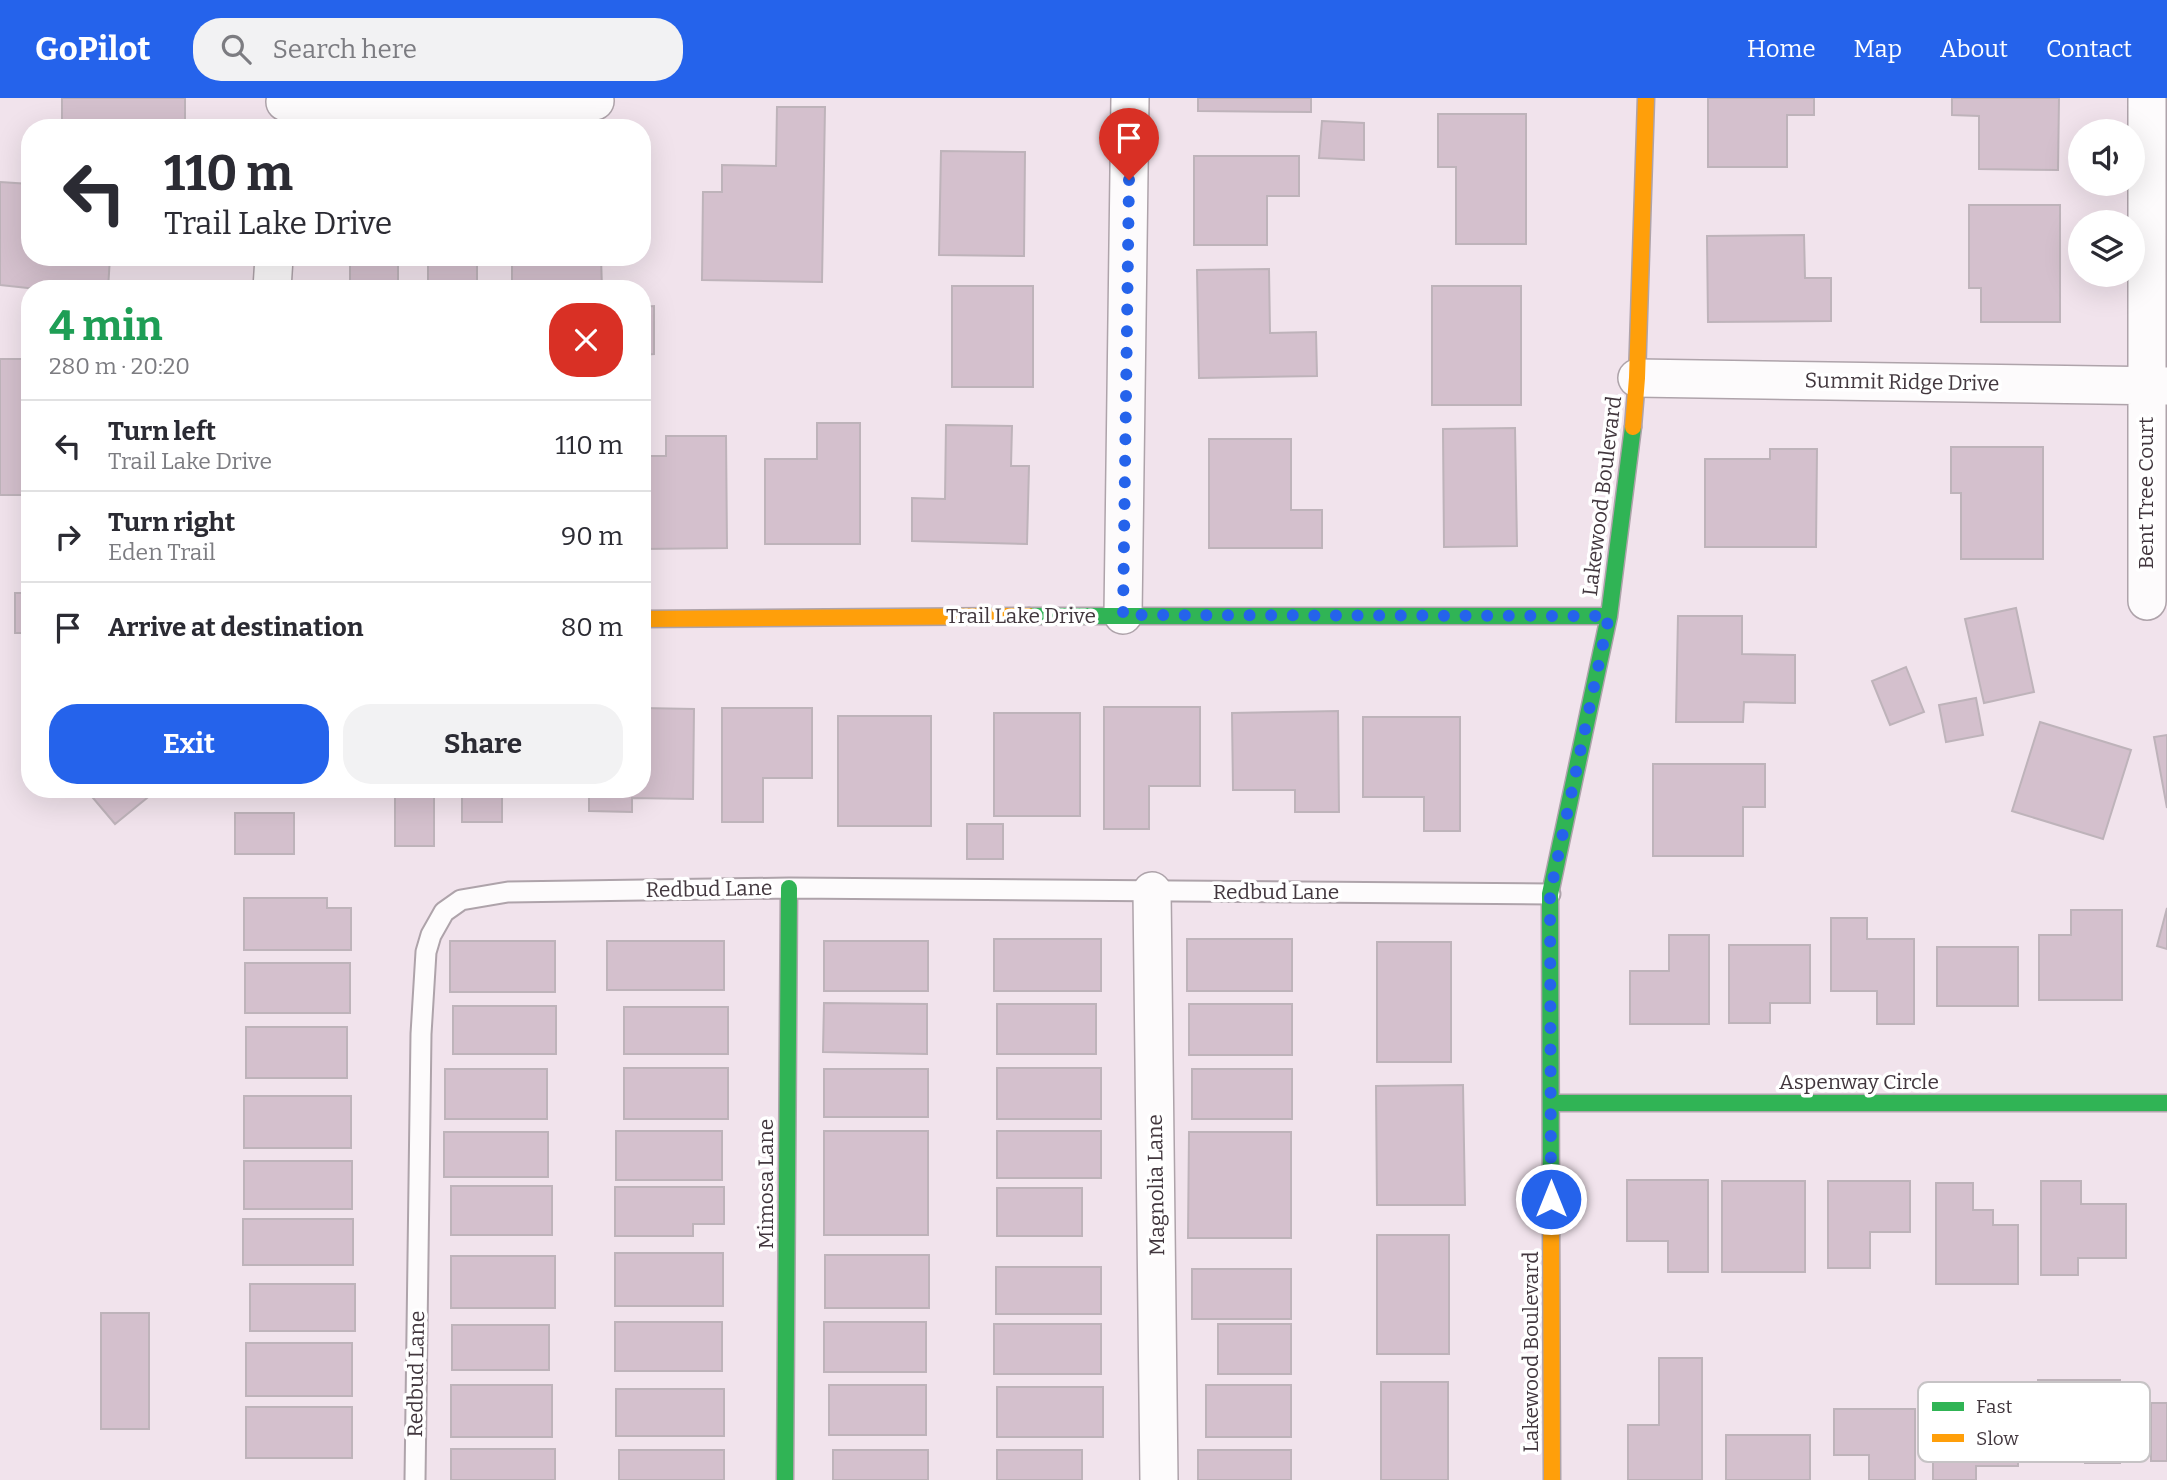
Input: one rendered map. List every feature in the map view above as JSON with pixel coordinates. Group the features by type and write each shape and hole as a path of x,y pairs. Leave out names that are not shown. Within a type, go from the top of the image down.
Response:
{"street":[{"path":"1123,615 1130,98"},
{"name":"Lakewood Boulevard","path":"1552,1480 1550,894 1609,616 1631,456 1637,379 1646,98"},
{"name":"Bent Tree Court","path":"2147,98 2157,386 2147,601"},
{"path":"284,109 595,101"},
{"name":"Summit Ridge Drive","path":"1637,379 2157,386"},
{"name":"Trail Lake Drive","path":"651,619 1123,615 1609,616"},
{"name":"Mimosa Lane","path":"785,1480 789,888"},
{"name":"Magnolia Lane","path":"1152,891 1159,1480"},
{"name":"Aspenway Circle","path":"1550,1103 2167,1103"}],"lane":[{"name":"Redbud Lane","path":"415,1480 421,1034 426,952 431,935 444,912 461,900 508,892 789,888 1550,894"}],"building":[{"path":"62,98 185,98 185,119 62,119"},
{"path":"1198,98 1311,98 1311,112 1198,111"},
{"path":"1708,98 1814,98 1814,115 1787,115 1787,167 1708,167"},
{"path":"1952,98 2059,98 2058,170 1979,169 1979,116 1952,115"},
{"path":"777,107 825,107 822,282 702,280 703,192 722,192 722,165 776,166"},
{"path":"1438,114 1526,114 1526,244 1456,244 1456,167 1438,167"},
{"path":"1322,121 1364,123 1364,160 1319,158"},
{"path":"941,151 1025,152 1024,256 939,255"},
{"path":"1194,156 1299,156 1299,196 1267,196 1267,245 1194,245"},
{"path":"0,182 21,183 21,266 109,266 109,280 21,280 21,287 0,285"},
{"path":"1969,205 2060,205 2060,322 1981,322 1981,288 1969,288"},
{"path":"1804,235 1805,278 1831,278 1831,321 1708,322 1707,236"},
{"path":"350,266 398,266 398,280 350,280"},
{"path":"428,266 477,266 477,280 428,280"},
{"path":"512,266 601,266 602,280 512,280"},
{"path":"1269,269 1270,333 1316,332 1317,376 1199,378 1197,270"},
{"path":"952,286 1033,286 1033,387 952,387"},
{"path":"1432,286 1521,286 1521,405 1432,405"},
{"path":"651,306 654,306 654,354 651,354"},
{"path":"0,359 21,359 21,495 0,495"},
{"path":"817,423 860,423 860,544 765,544 765,459 817,459"},
{"path":"946,425 1012,426 1011,466 1029,466 1027,544 912,541 912,498 945,499"},
{"path":"1515,428 1517,546 1444,547 1443,429"},
{"path":"666,436 726,436 727,548 651,549 651,456 666,456"},
{"path":"1209,439 1291,439 1291,510 1322,510 1322,548 1209,548"},
{"path":"1951,447 2043,447 2043,559 1961,559 1961,493 1951,493"},
{"path":"1770,449 1817,449 1816,547 1705,547 1705,459 1770,459"},
{"path":"15,593 21,593 21,633 15,633"},
{"path":"2016,608 2034,692 1984,703 1965,619"},
{"path":"1678,616 1742,616 1742,654 1795,655 1795,703 1744,702 1743,722 1676,722"},
{"path":"1906,667 1924,712 1890,725 1872,681"},
{"path":"1976,698 1983,735 1946,742 1939,705"},
{"path":"1104,707 1200,707 1200,786 1149,786 1149,829 1104,829"},
{"path":"651,708 694,709 693,799 632,798 651,798"},
{"path":"722,708 812,708 812,778 763,778 763,822 722,822"},
{"path":"1338,711 1339,812 1295,812 1295,790 1233,790 1232,713"},
{"path":"994,713 1080,713 1080,816 994,816"},
{"path":"838,716 931,716 931,826 838,826"},
{"path":"1363,717 1460,717 1460,831 1424,831 1424,797 1363,797"},
{"path":"2040,722 2131,750 2103,839 2012,811"},
{"path":"2167,735 2167,808 2154,737"},
{"path":"1653,764 1765,764 1765,807 1743,807 1743,856 1653,856"},
{"path":"93,798 147,798 115,824"},
{"path":"395,798 434,798 434,846 395,846"},
{"path":"462,798 502,798 502,822 462,822"},
{"path":"589,798 632,798 632,812 589,811"},
{"path":"235,813 294,813 294,854 235,854"},
{"path":"967,824 1003,824 1003,859 967,859"},
{"path":"244,898 327,898 327,908 351,908 351,950 244,950"},
{"path":"2167,908 2167,949 2157,946"},
{"path":"2071,910 2122,910 2122,1000 2039,1000 2039,935 2071,935"},
{"path":"1831,918 1867,918 1867,939 1914,939 1914,1024 1877,1024 1877,991 1831,991"},
{"path":"1669,935 1709,935 1709,1024 1630,1024 1630,971 1669,971"},
{"path":"994,939 1101,939 1101,991 994,991"},
{"path":"1187,939 1292,939 1292,991 1187,991"},
{"path":"450,941 555,941 555,992 450,992"},
{"path":"607,941 724,941 724,990 607,990"},
{"path":"824,941 928,941 928,991 824,991"},
{"path":"1377,942 1451,942 1451,1062 1377,1062"},
{"path":"1729,945 1810,945 1810,1003 1770,1003 1770,1023 1729,1023"},
{"path":"1937,947 2018,947 2018,1006 1937,1006"},
{"path":"245,963 350,963 350,1013 245,1013"},
{"path":"824,1003 927,1004 927,1054 823,1052"},
{"path":"997,1004 1096,1004 1096,1054 997,1054"},
{"path":"1189,1004 1292,1004 1292,1055 1189,1055"},
{"path":"453,1006 556,1006 556,1054 453,1054"},
{"path":"624,1007 728,1007 728,1054 624,1054"},
{"path":"246,1027 347,1027 347,1078 246,1078"},
{"path":"624,1068 728,1068 728,1119 624,1119"},
{"path":"997,1068 1101,1068 1101,1119 997,1119"},
{"path":"445,1069 547,1069 547,1119 445,1119"},
{"path":"824,1069 928,1069 928,1117 824,1117"},
{"path":"1192,1069 1292,1069 1292,1119 1192,1119"},
{"path":"1463,1085 1465,1205 1377,1205 1376,1086"},
{"path":"244,1096 351,1096 351,1148 244,1148"},
{"path":"616,1131 722,1131 722,1180 616,1180"},
{"path":"824,1131 928,1131 928,1235 824,1235"},
{"path":"997,1131 1101,1131 1101,1178 997,1178"},
{"path":"444,1132 548,1132 548,1177 444,1177"},
{"path":"1189,1132 1291,1132 1291,1238 1188,1238"},
{"path":"244,1161 352,1161 352,1209 244,1209"},
{"path":"1627,1180 1708,1180 1708,1272 1668,1272 1668,1241 1627,1241"},
{"path":"1722,1181 1805,1181 1805,1272 1722,1272"},
{"path":"1828,1181 1910,1181 1910,1232 1870,1232 1870,1268 1828,1268"},
{"path":"2041,1181 2081,1181 2081,1204 2126,1204 2126,1258 2078,1258 2078,1275 2041,1275"},
{"path":"1936,1183 1973,1183 1973,1210 1993,1210 1993,1225 2018,1225 2018,1284 1936,1284"},
{"path":"451,1186 552,1186 552,1235 451,1235"},
{"path":"615,1187 724,1187 724,1224 693,1224 693,1236 615,1236"},
{"path":"997,1188 1082,1188 1082,1236 997,1236"},
{"path":"243,1219 353,1219 353,1265 243,1265"},
{"path":"1377,1235 1449,1235 1449,1354 1377,1354"},
{"path":"615,1253 723,1253 723,1306 615,1306"},
{"path":"825,1255 929,1255 929,1308 825,1308"},
{"path":"451,1256 555,1256 555,1308 451,1308"},
{"path":"996,1267 1101,1267 1101,1314 996,1314"},
{"path":"1192,1269 1291,1269 1291,1319 1192,1319"},
{"path":"250,1284 355,1284 355,1331 250,1331"},
{"path":"101,1313 149,1313 149,1429 101,1429"},
{"path":"615,1322 722,1322 722,1371 615,1371"},
{"path":"824,1322 926,1322 926,1372 824,1372"},
{"path":"994,1324 1101,1324 1101,1374 994,1374"},
{"path":"1218,1324 1291,1324 1291,1374 1218,1374"},
{"path":"452,1325 549,1325 549,1370 452,1370"},
{"path":"246,1343 352,1343 352,1396 246,1396"},
{"path":"1659,1358 1702,1358 1702,1480 1628,1480 1628,1425 1659,1425"},
{"path":"2038,1380 2120,1380 2120,1382"},
{"path":"1381,1382 1448,1382 1448,1480 1381,1480"},
{"path":"451,1385 552,1385 552,1437 451,1437"},
{"path":"829,1385 926,1385 926,1435 829,1435"},
{"path":"1206,1385 1291,1385 1291,1437 1206,1437"},
{"path":"997,1387 1103,1387 1103,1437 997,1437"},
{"path":"616,1389 724,1389 724,1436 616,1436"},
{"path":"2151,1403 2167,1403 2167,1461 2151,1461"},
{"path":"246,1407 352,1407 352,1458 246,1458"},
{"path":"1834,1409 1915,1409 1915,1480 1869,1480 1869,1455 1834,1455"},
{"path":"1726,1435 1810,1435 1810,1480 1726,1480"},
{"path":"451,1449 555,1449 555,1480 451,1480"},
{"path":"619,1450 724,1450 724,1480 619,1480"},
{"path":"833,1450 928,1450 928,1480 833,1480"},
{"path":"997,1450 1082,1450 1082,1480 997,1480"},
{"path":"1198,1450 1291,1450 1291,1480 1198,1480"},
{"path":"1933,1462 2018,1462 2018,1466 1976,1466 1976,1480 1933,1480"},
{"path":"2085,1462 2120,1462 2120,1463"}],"traffic: fast":[{"path":"1551,1215 1550,894 1609,616 1633,427"},
{"path":"1029,616 1609,616"},
{"path":"785,1480 789,888"},
{"path":"1551,1103 2167,1103"}],"traffic: slow":[{"path":"1633,427 1646,98"},
{"path":"651,619 1029,616"},
{"path":"1551,1215 1552,1480"}],"route":[{"path":"1129,180 1123,615 1609,616 1550,894 1551,1199"}]}
